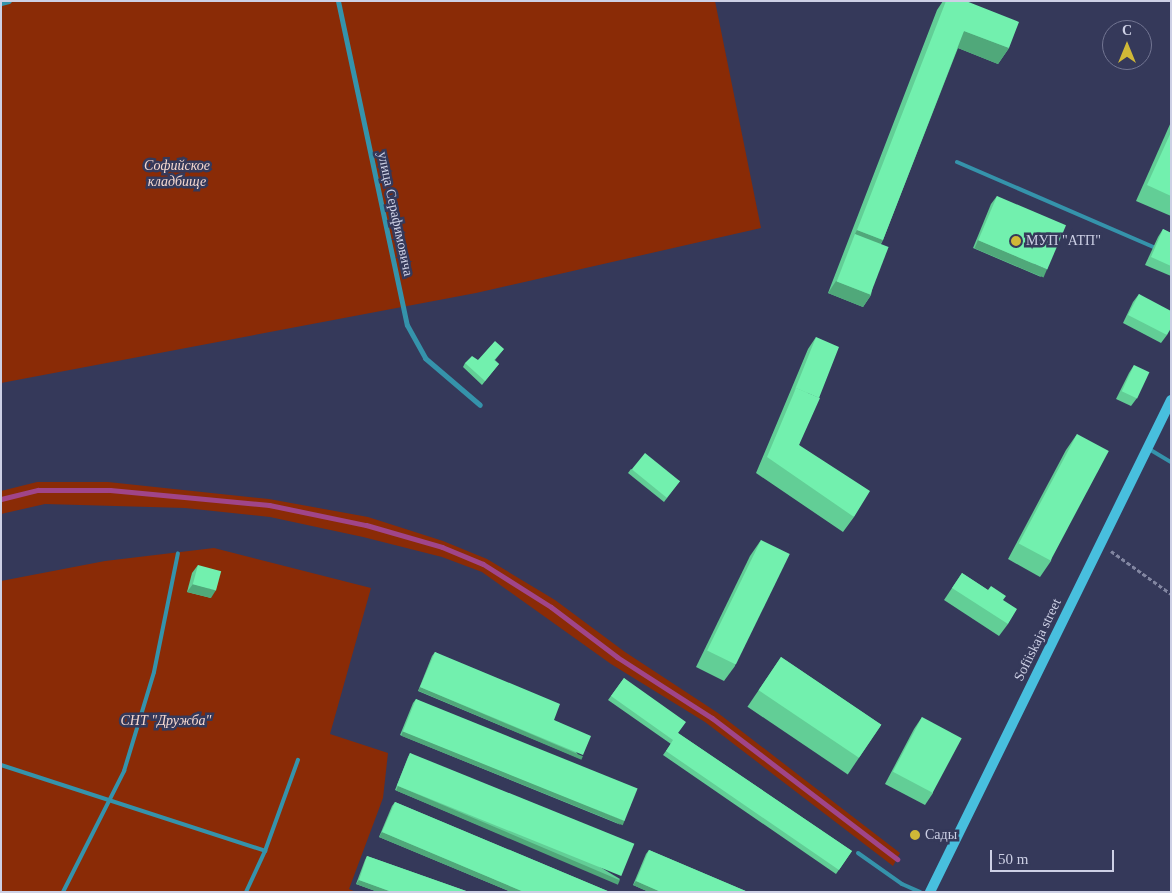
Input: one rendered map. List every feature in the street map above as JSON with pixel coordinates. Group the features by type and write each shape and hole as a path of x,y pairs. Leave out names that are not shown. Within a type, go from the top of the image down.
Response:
{"main road":[{"name":"Sofiiskaja street","path":"930,892 1171,400"}],"street":[{"path":"1,3 8,1"},
{"name":"улица Серафимовича","path":"338,1 407,325 425,358 480,405"}],"lane":[{"path":"956,162 1153,246"},
{"path":"1147,448 1171,462"},
{"path":"63,892 124,771 154,672 178,553"},
{"path":"246,892 265,851 298,760"},
{"path":"1,765 265,851"},
{"path":"858,852 902,884 920,892"}],"path":[{"path":"1100,543 1171,594"}],"green space":[{"name":"Софийское кладбище","path":"1,1 715,1 761,228 476,293 1,383"},
{"path":"37,482 108,482 269,499 368,517 443,541 487,559 555,600 625,652 718,713 900,853 893,866 705,722 611,664 482,572 442,557 363,537 270,517 185,508 45,504 1,514 1,491"},
{"name":"СНТ \"Дружба\"","path":"214,548 371,588 330,734 388,753 383,798 349,889 356,892 1,892 1,581 105,561"}],"building":[{"path":"946,1 966,1 1019,22 1009,48 964,31 883,240 857,230"},
{"path":"1171,132 1171,196 1147,185"},
{"name":"МУП \"АТП\"","path":"997,196 1066,225 1047,269 978,240"},
{"path":"1163,229 1171,233 1171,266 1151,257"},
{"path":"855,234 889,247 870,295 837,282"},
{"path":"1139,294 1171,311 1171,328 1167,335 1128,315"},
{"path":"816,337 839,347 819,398 796,388 794,392"},
{"path":"495,341 504,349 494,360 499,364 485,381 465,363 472,356 478,360"},
{"path":"1134,365 1149,372 1137,398 1122,391"},
{"path":"796,388 820,398 799,445 870,491 854,517 767,457"},
{"path":"1077,434 1109,451 1051,560 1019,543"},
{"path":"645,453 680,481 667,498 632,469"},
{"path":"761,540 790,554 736,665 707,651"},
{"path":"198,565 221,571 216,591 193,584"},
{"path":"962,573 988,590 991,586 1006,596 1003,600 1017,609 1008,624 952,588"},
{"path":"435,652 560,704 554,720 591,736 583,755 420,687"},
{"path":"781,657 881,725 859,758 759,690"},
{"path":"624,678 686,722 678,733 852,851 839,870 666,751 673,740 611,696"},
{"path":"416,699 638,789 624,821 403,731"},
{"path":"922,717 962,738 933,793 893,772"},
{"path":"410,753 634,844 621,876 397,785"},
{"path":"395,802 610,892 524,892 382,832"},
{"path":"649,850 748,892 661,892 636,881"},
{"path":"367,856 469,892 392,892 359,880"}],"waterway":[{"path":"1,499 38,490 110,490 269,505 366,525 442,547 483,564 551,607 617,657 712,718 897,859"}],"place":[{"name":"МУП \"АТП\"","path":"1016,241"},
{"name":"Сады","path":"915,835"}]}
